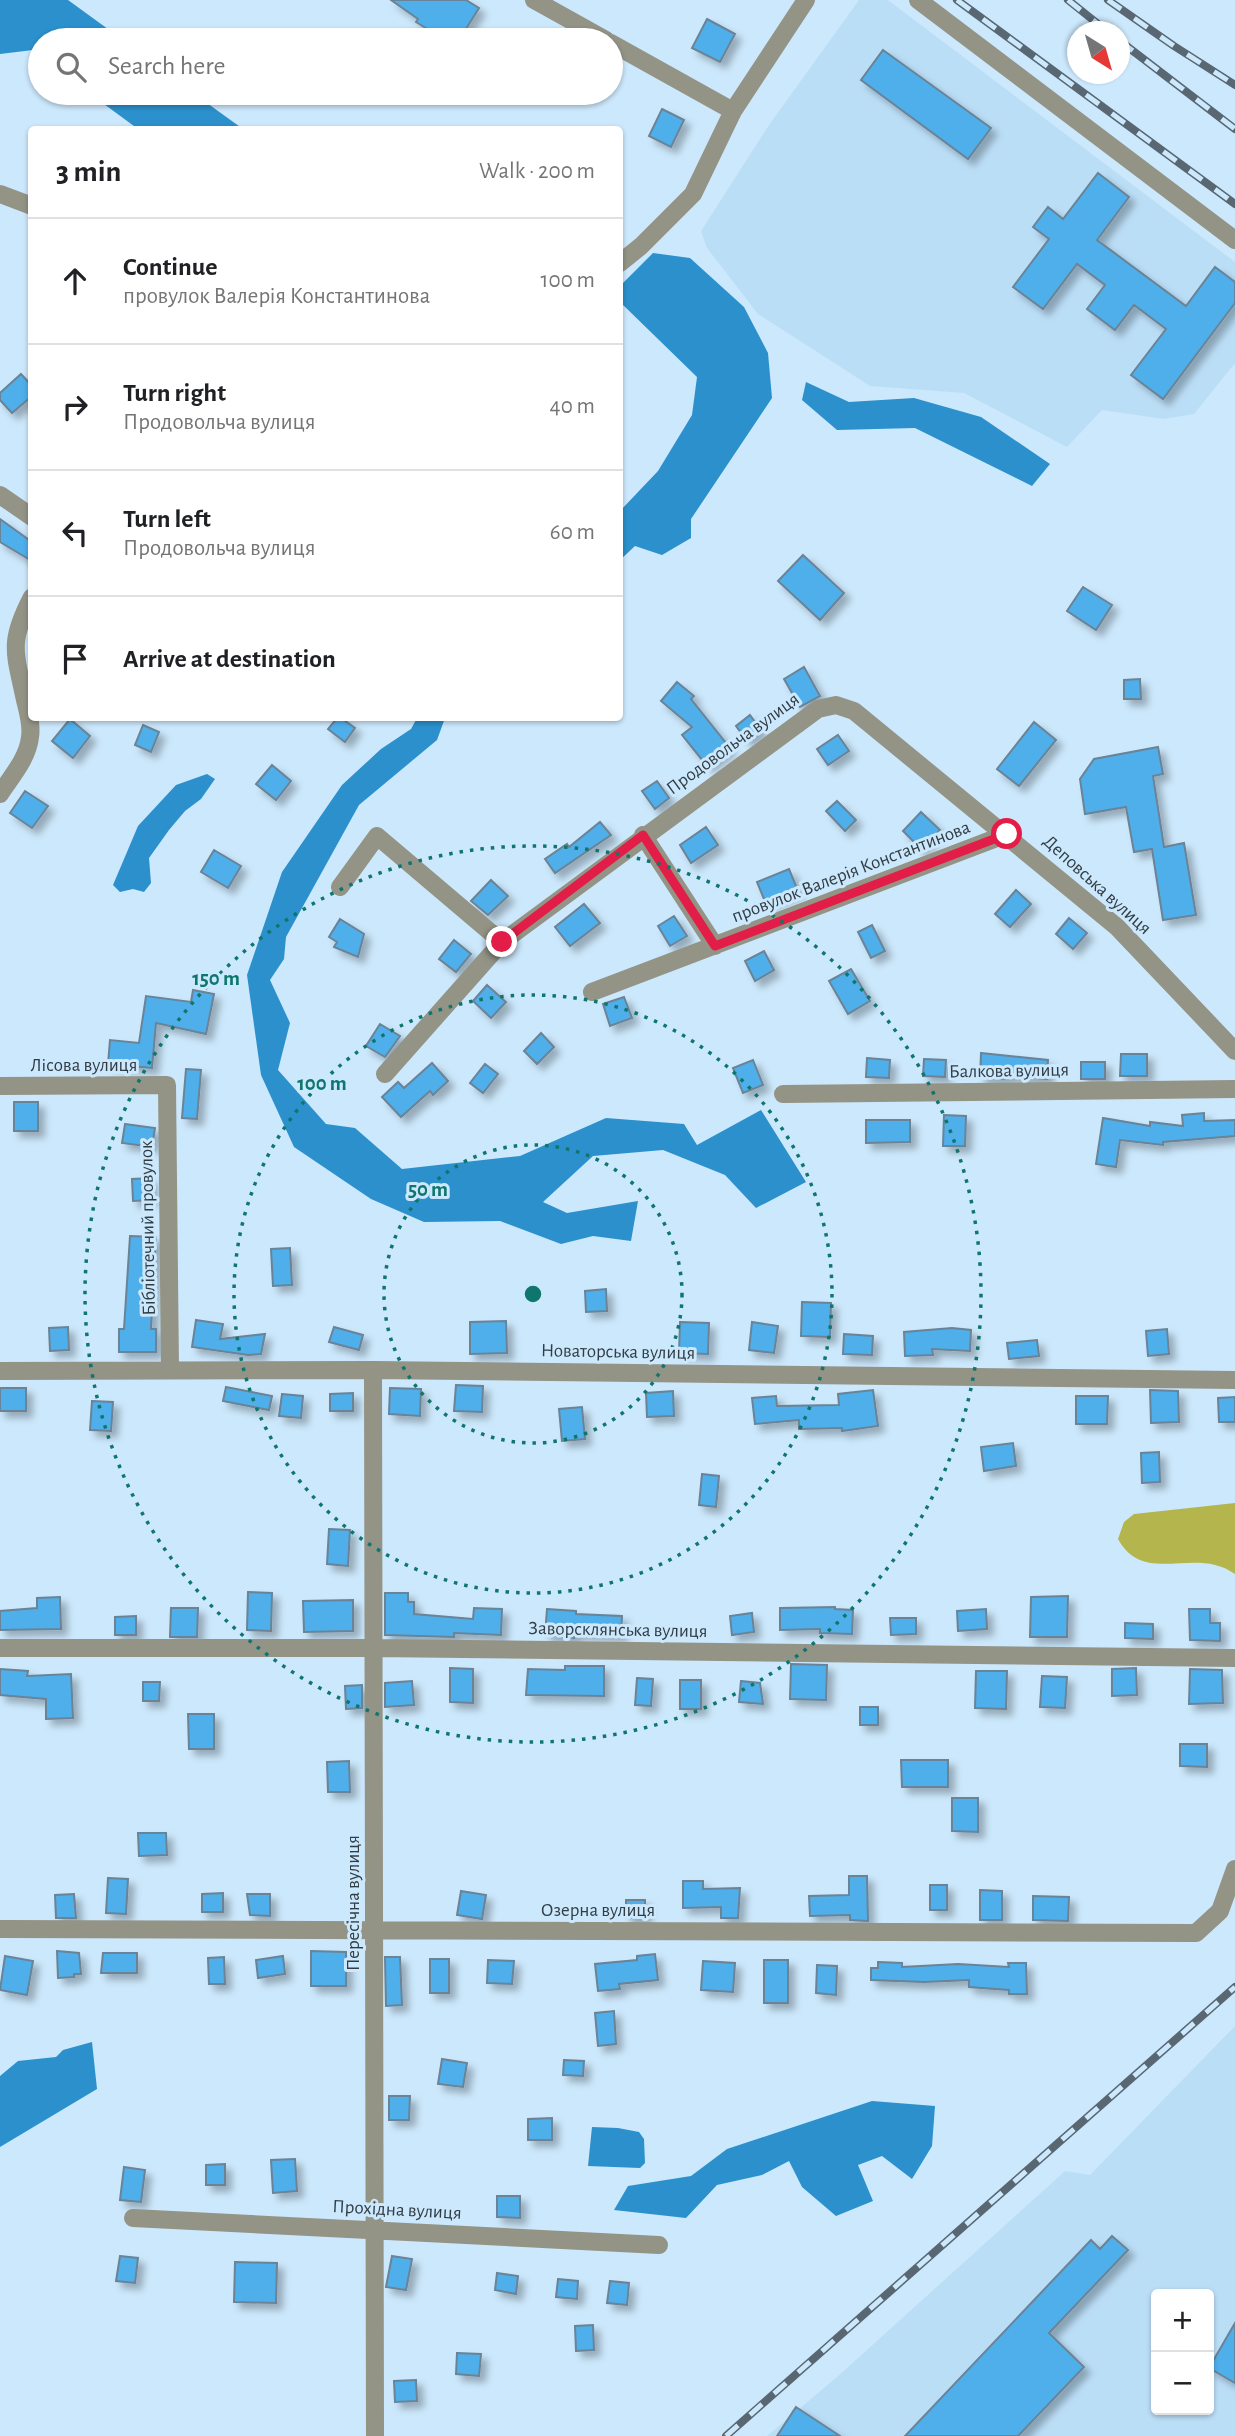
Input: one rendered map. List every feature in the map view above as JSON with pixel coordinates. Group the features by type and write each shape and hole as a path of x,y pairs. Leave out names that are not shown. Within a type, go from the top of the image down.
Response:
{"street":[{"path":"534,0 585,28"},
{"path":"623,261 693,194 733,111 806,0"},
{"path":"918,0 1235,240"},
{"path":"623,49 733,111"},
{"path":"0,194 28,204"},
{"path":"0,495 28,514"},
{"path":"28,604 18,623 15,651 28,714"},
{"name":"Продовольча вулиця","path":"385,1074 502,942 643,835 818,709 836,705 854,711"},
{"name":"Деповська вулиця","path":"854,711 1117,927 1235,1052"},
{"path":"0,794 25,755 30,739 29,721"},
{"name":"провулок Валерія Константинова","path":"592,992 1007,834"},
{"path":"643,835 715,946"},
{"path":"340,887 377,836 502,942"},
{"name":"Лісова вулиця","path":"0,1086 167,1085"},
{"name":"Бібліотечний провулок","path":"167,1085 170,1370"},
{"name":"Балкова вулиця","path":"783,1094 1235,1089"},
{"name":"Новаторська вулиця","path":"0,1371 373,1370 1235,1380"},
{"name":"Пересічна вулиця","path":"373,1370 375,2436"},
{"name":"Заворсклянська вулиця","path":"0,1648 373,1648 1235,1658"},
{"name":"Озерна вулиця","path":"0,1929 1196,1933 1220,1911 1235,1869"},
{"name":"Прохідна вулиця","path":"133,2218 659,2245"}],"shaded area":[{"path":"859,0 888,0 1235,262 1235,363 1194,414 1164,419 1102,410 1067,447 964,393 870,386 758,314 707,248 701,231 769,125"},
{"path":"1235,1503 1235,1574 1220,1566 1204,1563 1156,1564 1142,1561 1129,1553 1118,1539 1124,1522 1134,1514"},
{"path":"1235,2026 1235,2436 767,2436 837,2377 1065,2171 1090,2175"}],"water":[{"path":"0,0 68,0 106,28 28,28 28,51 0,54"},
{"path":"105,105 210,105 239,126 134,126"},
{"path":"653,253 690,258 744,307 768,353 772,398 691,519 691,538 662,555 635,546 623,557 623,508 658,471 692,415 697,377 623,305 623,283"},
{"path":"806,382 849,402 914,398 981,417 1050,464 1032,486 915,428 837,430 802,400"},
{"path":"415,721 444,721 437,740 359,805 286,937 284,959 270,980 290,1023 278,1070 326,1124 355,1128 402,1169 520,1156 606,1118 684,1124 697,1145 761,1110 806,1182 756,1208 725,1175 663,1150 593,1156 543,1202 567,1213 638,1201 631,1241 593,1236 561,1244 500,1221 424,1222 371,1199 294,1147 261,1075 247,975 282,872 342,785 381,749 411,729"},
{"path":"207,774 215,779 201,799 185,811 169,830 149,858 151,883 144,892 133,889 120,892 113,885 138,826 176,785"},
{"path":"92,2042 97,2089 0,2147 0,2076 18,2061 56,2057 63,2050"},
{"path":"872,2101 935,2106 932,2146 912,2179 882,2156 858,2165 873,2201 836,2216 802,2187 789,2161 762,2175 717,2185 686,2218 614,2210 628,2186 691,2176 727,2149"},
{"path":"592,2127 639,2132 644,2139 645,2163 640,2168 588,2166"}],"building":[{"path":"391,0 466,0 479,8 466,28 426,28 416,22 418,19"},
{"path":"707,19 735,34 720,62 692,48"},
{"path":"883,50 991,128 968,159 861,80"},
{"path":"662,109 684,120 671,147 649,136"},
{"path":"1098,173 1129,197 1097,240 1186,306 1215,267 1235,282 1235,303 1163,399 1131,375 1166,329 1134,305 1115,330 1087,309 1105,285 1077,264 1043,309 1013,287 1049,239 1033,227 1048,207 1063,219"},
{"path":"21,374 28,382 28,399 12,413 0,400 0,393"},
{"path":"0,519 28,539 28,559 0,542"},
{"path":"803,555 844,593 820,620 778,581"},
{"path":"1083,587 1112,605 1096,630 1067,611"},
{"path":"804,667 820,696 800,707 784,679"},
{"path":"1140,679 1141,699 1124,699 1124,680"},
{"path":"677,682 694,696 691,699 730,748 707,766 682,735 692,727 661,701"},
{"path":"750,715 761,730 747,741 736,726"},
{"path":"68,721 72,721 90,736 73,758 52,741"},
{"path":"335,721 345,721 355,728 345,742 328,729"},
{"path":"1034,722 1056,740 1019,786 997,769"},
{"path":"143,725 159,732 151,752 135,745"},
{"path":"838,735 849,751 828,765 817,749"},
{"path":"1158,747 1163,774 1153,776 1164,847 1184,843 1196,915 1163,920 1152,849 1134,852 1126,807 1085,814 1080,779 1094,759"},
{"path":"272,765 291,781 276,800 256,784"},
{"path":"657,781 669,798 655,809 642,791"},
{"path":"25,791 48,806 32,828 10,813"},
{"path":"837,801 856,820 845,831 826,811"},
{"path":"921,812 940,830 921,849 903,831"},
{"path":"600,822 611,835 555,873 545,859 567,844 569,847"},
{"path":"706,827 718,845 691,863 680,845"},
{"path":"214,850 241,866 228,888 201,872"},
{"path":"789,869 798,891 766,904 757,882"},
{"path":"491,880 508,896 488,915 471,901"},
{"path":"1016,890 1031,904 1010,927 995,914"},
{"path":"584,904 600,923 570,946 555,927"},
{"path":"674,916 687,936 670,946 658,926"},
{"path":"1069,918 1087,933 1073,949 1056,934"},
{"path":"340,919 364,934 358,957 334,947 337,942 329,937"},
{"path":"872,925 885,951 871,958 858,932"},
{"path":"454,940 471,954 456,972 439,959"},
{"path":"764,951 774,970 755,981 745,961"},
{"path":"851,969 870,1001 848,1014 829,981"},
{"path":"487,985 506,1002 491,1018 473,1001"},
{"path":"193,990 214,994 206,1034 156,1023 152,1068 108,1064 110,1040 139,1043 146,996 191,1002"},
{"path":"624,997 632,1018 610,1026 603,1004"},
{"path":"380,1024 400,1036 385,1057 366,1046"},
{"path":"541,1033 554,1047 537,1064 524,1051"},
{"path":"981,1053 1048,1060 1047,1079 1007,1076 1007,1079 980,1078"},
{"path":"1121,1054 1147,1054 1147,1076 1120,1076"},
{"path":"867,1058 890,1060 889,1078 866,1077"},
{"path":"924,1059 946,1060 945,1077 923,1076"},
{"path":"753,1060 763,1085 743,1093 733,1068"},
{"path":"1081,1062 1105,1062 1105,1079 1081,1079"},
{"path":"432,1063 448,1081 433,1095 430,1091 401,1117 382,1097 398,1082 404,1088"},
{"path":"485,1064 498,1074 483,1093 470,1083"},
{"path":"186,1069 201,1070 197,1119 182,1118"},
{"path":"14,1102 38,1102 38,1131 14,1131"},
{"path":"1204,1113 1204,1121 1235,1120 1235,1136 1163,1142 1163,1145 1120,1140 1116,1167 1096,1164 1103,1118 1150,1126 1150,1122 1183,1126 1182,1115"},
{"path":"944,1115 966,1116 965,1146 943,1146"},
{"path":"866,1120 910,1120 910,1142 866,1143"},
{"path":"125,1124 155,1128 152,1147 122,1143"},
{"path":"151,1178 151,1200 133,1201 132,1179"},
{"path":"130,1236 156,1237 151,1329 156,1329 156,1352 119,1352 119,1329 124,1329"},
{"path":"290,1248 292,1285 273,1286 271,1249"},
{"path":"606,1289 607,1311 586,1312 585,1291"},
{"path":"802,1302 831,1303 830,1337 801,1336"},
{"path":"196,1320 223,1324 220,1339 265,1334 261,1354 248,1355 192,1347"},
{"path":"506,1321 507,1353 470,1354 470,1322"},
{"path":"680,1322 709,1323 708,1354 679,1353"},
{"path":"752,1322 778,1326 774,1353 749,1350"},
{"path":"68,1327 69,1350 50,1351 49,1328"},
{"path":"334,1327 363,1335 359,1350 329,1342"},
{"path":"952,1328 971,1330 970,1351 932,1349 933,1355 905,1356 904,1332"},
{"path":"1167,1329 1169,1354 1148,1356 1146,1331"},
{"path":"844,1334 873,1336 872,1355 843,1354"},
{"path":"1037,1340 1039,1356 1009,1359 1007,1343"},
{"path":"456,1385 483,1386 482,1412 454,1411"},
{"path":"226,1387 272,1396 269,1410 223,1401"},
{"path":"0,1388 26,1388 26,1411 0,1411"},
{"path":"390,1388 421,1389 420,1416 389,1414"},
{"path":"873,1390 878,1426 842,1431 842,1428 799,1429 799,1420 755,1424 752,1398 776,1396 777,1406 839,1405 838,1394"},
{"path":"1150,1390 1178,1391 1179,1422 1151,1423"},
{"path":"673,1391 674,1416 647,1417 646,1393"},
{"path":"353,1393 353,1411 330,1411 330,1394"},
{"path":"282,1394 303,1396 301,1418 279,1416"},
{"path":"1076,1396 1108,1396 1107,1424 1076,1424"},
{"path":"1235,1397 1235,1422 1219,1422 1218,1398"},
{"path":"92,1401 113,1402 111,1431 90,1430"},
{"path":"582,1407 585,1439 562,1441 559,1409"},
{"path":"1013,1443 1016,1466 984,1471 981,1447"},
{"path":"1159,1452 1160,1482 1142,1483 1141,1453"},
{"path":"702,1474 719,1476 716,1507 699,1505"},
{"path":"329,1529 350,1530 348,1566 327,1564"},
{"path":"248,1592 272,1593 271,1631 247,1630"},
{"path":"385,1593 408,1593 408,1602 414,1602 414,1614 473,1619 474,1608 502,1609 501,1635 385,1635"},
{"path":"1068,1596 1067,1637 1030,1637 1031,1597"},
{"path":"60,1597 61,1629 0,1630 0,1611 37,1608 37,1598"},
{"path":"353,1600 353,1631 304,1632 303,1601"},
{"path":"835,1607 853,1610 852,1634 820,1633 820,1629 780,1630 780,1608"},
{"path":"171,1608 198,1608 197,1637 170,1637"},
{"path":"547,1609 576,1611 576,1614 622,1616 621,1635 574,1633 574,1638 545,1635"},
{"path":"986,1609 987,1629 958,1631 957,1611"},
{"path":"1189,1609 1210,1609 1210,1623 1220,1623 1220,1641 1190,1640"},
{"path":"752,1613 754,1632 732,1635 730,1616"},
{"path":"136,1616 136,1635 115,1635 115,1617"},
{"path":"890,1618 916,1618 916,1634 891,1635"},
{"path":"1125,1623 1153,1624 1153,1639 1125,1638"},
{"path":"791,1664 827,1665 826,1700 790,1699"},
{"path":"565,1666 604,1666 604,1696 526,1695 528,1669 565,1670"},
{"path":"450,1668 473,1669 473,1703 450,1702"},
{"path":"1136,1668 1137,1695 1112,1696 1112,1669"},
{"path":"0,1669 28,1671 27,1676 71,1674 73,1718 46,1719 46,1699 0,1695"},
{"path":"1190,1669 1222,1670 1223,1703 1189,1704"},
{"path":"976,1671 1007,1671 1006,1709 975,1708"},
{"path":"1042,1676 1067,1677 1065,1708 1040,1707"},
{"path":"637,1678 653,1679 651,1706 635,1705"},
{"path":"680,1680 701,1680 701,1709 680,1709"},
{"path":"412,1681 414,1705 385,1707 385,1683"},
{"path":"741,1681 760,1683 763,1704 739,1702"},
{"path":"143,1682 160,1682 159,1701 143,1701"},
{"path":"362,1685 362,1708 346,1709 345,1686"},
{"path":"860,1707 878,1707 878,1725 860,1725"},
{"path":"188,1714 214,1714 214,1749 189,1749"},
{"path":"1180,1744 1207,1744 1207,1767 1180,1766"},
{"path":"901,1760 948,1760 948,1787 902,1787"},
{"path":"349,1761 350,1792 328,1792 327,1762"},
{"path":"952,1798 978,1798 978,1832 952,1831"},
{"path":"138,1833 166,1833 167,1855 139,1856"},
{"path":"849,1876 867,1876 868,1921 850,1920 850,1915 810,1916 809,1896 849,1895"},
{"path":"108,1878 128,1879 126,1914 106,1913"},
{"path":"683,1881 703,1881 703,1889 740,1888 738,1918 721,1918 721,1907 683,1908"},
{"path":"930,1885 947,1885 947,1910 930,1910"},
{"path":"980,1890 1002,1891 1002,1920 980,1920"},
{"path":"461,1891 486,1895 482,1919 457,1915"},
{"path":"223,1893 223,1912 202,1912 202,1894"},
{"path":"74,1894 76,1918 56,1918 55,1895"},
{"path":"247,1894 270,1894 270,1916 250,1915"},
{"path":"1033,1896 1069,1897 1068,1921 1033,1920"},
{"path":"626,1900 645,1900 645,1918 626,1918"},
{"path":"57,1951 79,1953 81,1974 58,1978"},
{"path":"311,1951 346,1952 346,1986 311,1986"},
{"path":"103,1953 137,1953 137,1973 101,1973"},
{"path":"655,1954 658,1980 619,1984 620,1989 598,1991 595,1964 637,1960 637,1956"},
{"path":"5,1956 33,1961 27,1995 0,1990"},
{"path":"283,1956 285,1974 258,1978 256,1960"},
{"path":"224,1957 225,1984 209,1984 208,1958"},
{"path":"385,1957 400,1957 402,2005 386,2006"},
{"path":"430,1959 449,1959 449,1993 430,1993"},
{"path":"488,1960 514,1961 512,1984 487,1983"},
{"path":"764,1960 788,1960 788,2003 764,2003"},
{"path":"703,1961 735,1963 733,1992 701,1990"},
{"path":"878,1962 902,1963 902,1967 958,1964 1009,1967 1008,1963 1026,1963 1027,1994 1009,1994 1009,1990 969,1987 969,1980 871,1980 871,1968 878,1968"},
{"path":"817,1965 837,1966 836,1995 816,1993"},
{"path":"614,2011 616,2044 598,2046 595,2013"},
{"path":"442,2059 467,2063 463,2087 438,2084"},
{"path":"564,2060 584,2061 583,2076 563,2075"},
{"path":"389,2096 410,2096 409,2120 389,2120"},
{"path":"552,2118 552,2140 528,2140 528,2119"},
{"path":"295,2159 297,2191 273,2193 271,2160"},
{"path":"225,2164 225,2185 206,2185 206,2165"},
{"path":"124,2167 145,2170 141,2202 120,2200"},
{"path":"497,2196 520,2196 520,2218 497,2217"},
{"path":"1112,2236 1128,2250 1049,2333 1084,2367 1018,2436 905,2436 1091,2240 1100,2249"},
{"path":"120,2256 138,2258 135,2283 116,2281"},
{"path":"392,2256 412,2259 406,2290 386,2287"},
{"path":"235,2262 277,2263 276,2303 234,2302"},
{"path":"497,2273 518,2276 516,2294 495,2290"},
{"path":"558,2279 578,2281 577,2299 556,2297"},
{"path":"610,2281 629,2283 627,2305 607,2303"},
{"path":"1235,2323 1235,2383 1214,2371 1214,2359"},
{"path":"593,2325 594,2350 576,2351 575,2326"},
{"path":"457,2353 481,2354 479,2376 456,2374"},
{"path":"416,2380 417,2401 395,2402 394,2381"},
{"path":"796,2407 840,2436 777,2436"}],"railway":[{"path":"957,0 1235,204"},
{"path":"1068,0 1094,21"},
{"path":"1108,0 1235,85"},
{"path":"1130,49 1235,129"},
{"path":"726,2436 1235,1987"}],"route":[{"path":"502,942 643,835 715,946 1007,834"}]}
